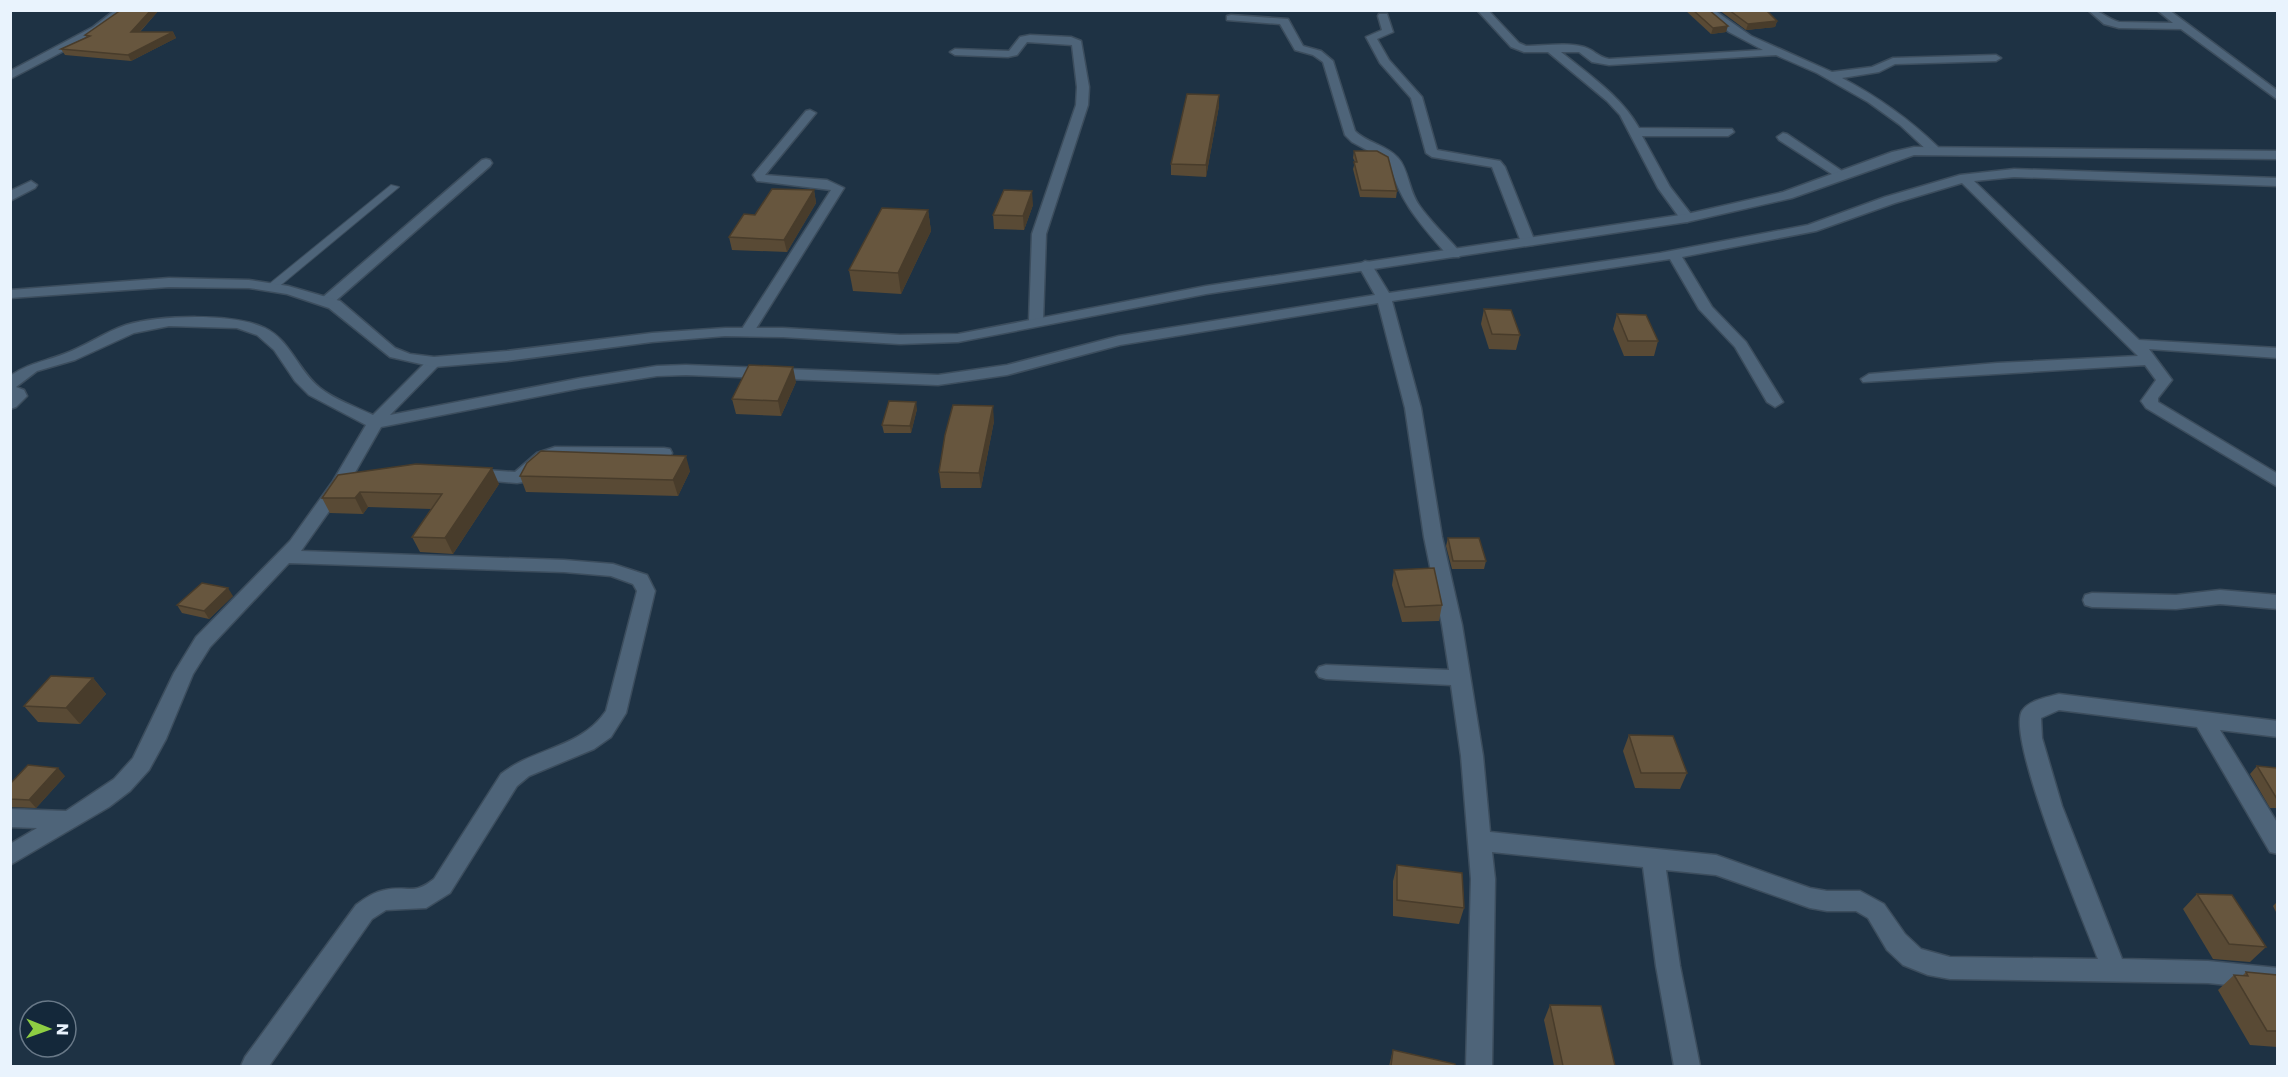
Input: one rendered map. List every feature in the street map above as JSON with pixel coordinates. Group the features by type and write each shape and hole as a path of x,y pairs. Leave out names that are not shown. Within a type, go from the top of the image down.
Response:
{"street":[{"path":"10,76 41,56 105,26 122,10"},
{"path":"1482,10 1520,47 1551,50 1581,49 1591,53 1596,60 1609,62 1777,52"},
{"path":"1708,10 1721,22 1829,76 1900,118 1934,150"},
{"path":"2093,10 2113,24 2181,26"},
{"path":"2162,10 2277,97"},
{"path":"1231,18 1279,15 1287,24 1299,48 1317,53 1328,61 1349,132 1356,139 1395,160 1402,184 1413,206 1454,254"},
{"path":"1383,16 1389,33 1371,37 1384,61 1416,97 1432,153 1490,162 1499,167 1528,242"},
{"path":"955,52 1008,54 1012,53 1022,41 1030,38 1071,40 1077,43 1083,87 1082,105 1039,234 1036,321"},
{"path":"1551,50 1611,99 1625,114 1664,188 1688,218"},
{"path":"1829,76 1875,70 1893,61 1996,58"},
{"path":"747,332 838,188 827,184 770,180 761,178 759,175 810,112"},
{"path":"1635,132 1728,132"},
{"path":"1782,137 1842,175"},
{"path":"10,384 32,368 70,357 143,325 180,322 239,324 262,332 279,346 301,378 315,392 375,423 581,383 657,371 686,370 938,380 1007,370 1374,281 1454,254 1688,218 1766,201 1896,154 1934,150 2277,155"},
{"path":"327,301 486,163"},
{"path":"10,294 180,283 272,287 327,301 348,313 389,351 408,358 434,362 686,334 747,332 929,340 958,338 1036,321 1206,290 1374,281 1674,254 1811,228 1890,200 1964,178 2014,173 2277,182"},
{"path":"1964,178 2136,344 2164,380 2150,397 2149,401 2152,405 2277,482"},
{"path":"10,197 31,185"},
{"path":"1674,254 1706,309 1741,345 1775,402"},
{"path":"1374,281 1413,408 1433,537 1450,615 1472,756 1483,879 1479,1066"},
{"path":"2136,344 2277,353"},
{"path":"1869,379 1997,368 2149,360"},
{"path":"10,856 122,785 141,764 155,739 184,673 203,642 285,557 339,483 375,423 434,362"},
{"path":"10,390 18,393 19,396 10,404"},
{"path":"458,472 517,478 523,476 545,453 664,453"},
{"path":"339,483 363,479"},
{"path":"254,1066 364,912 376,903 386,900 415,902 433,894 442,886 509,780 521,770 587,743 604,731 616,713 646,591 640,580 613,570 475,562 285,557"},
{"path":"2092,600 2176,602 2220,597 2277,602"},
{"path":"1326,672 1460,678"},
{"path":"2115,972 2051,806 2031,738 2031,714 2044,706 2059,702 2277,729"},
{"path":"2203,719 2277,845"},
{"path":"10,818 70,820"},
{"path":"1481,841 1716,865 1827,902 1860,901 1876,911 1896,942 1912,957 1928,964 1950,968 2208,972 2277,979"},
{"path":"1653,857 1668,966 1688,1066"}],"lane":[{"path":"272,287 394,187"}],"building":[{"path":"121,10 151,10 131,32 173,32 128,55 61,49 90,36 85,35"},
{"path":"1693,10 1709,10 1728,26 1713,28"},
{"path":"1729,10 1766,10 1777,21 1748,24"},
{"path":"1187,94 1219,95 1206,165 1171,164"},
{"path":"1354,151 1377,151 1388,157 1397,191 1361,190 1354,162 1357,162"},
{"path":"772,189 814,190 784,240 729,237 744,214 755,215"},
{"path":"1004,190 1032,191 1023,216 993,215"},
{"path":"882,208 928,210 898,273 849,270"},
{"path":"1484,309 1511,310 1520,335 1492,334"},
{"path":"1617,314 1646,315 1658,341 1628,341"},
{"path":"749,365 793,367 778,401 732,399"},
{"path":"889,401 916,402 910,426 882,425"},
{"path":"953,405 993,406 979,473 939,472"},
{"path":"541,451 686,456 673,480 520,476 527,463"},
{"path":"416,464 492,468 445,538 412,537 442,494 360,492 355,498 322,498 338,475"},
{"path":"1448,538 1479,538 1486,561 1453,561"},
{"path":"1434,568 1442,605 1405,607 1394,570"},
{"path":"202,583 228,588 204,611 177,605"},
{"path":"51,676 93,678 66,708 24,706"},
{"path":"1629,735 1673,736 1687,773 1641,773"},
{"path":"28,765 58,768 29,800 10,799 10,784"},
{"path":"2257,766 2277,768 2277,799"},
{"path":"1397,865 1462,873 1464,908 1397,900"},
{"path":"2197,894 2232,895 2266,947 2229,944"},
{"path":"2246,972 2277,975 2277,1031 2267,1031 2234,975 2248,976"},
{"path":"1550,1005 1601,1006 1615,1066 1563,1066"},
{"path":"1393,1050 1455,1064 1455,1066 1391,1066"}]}
